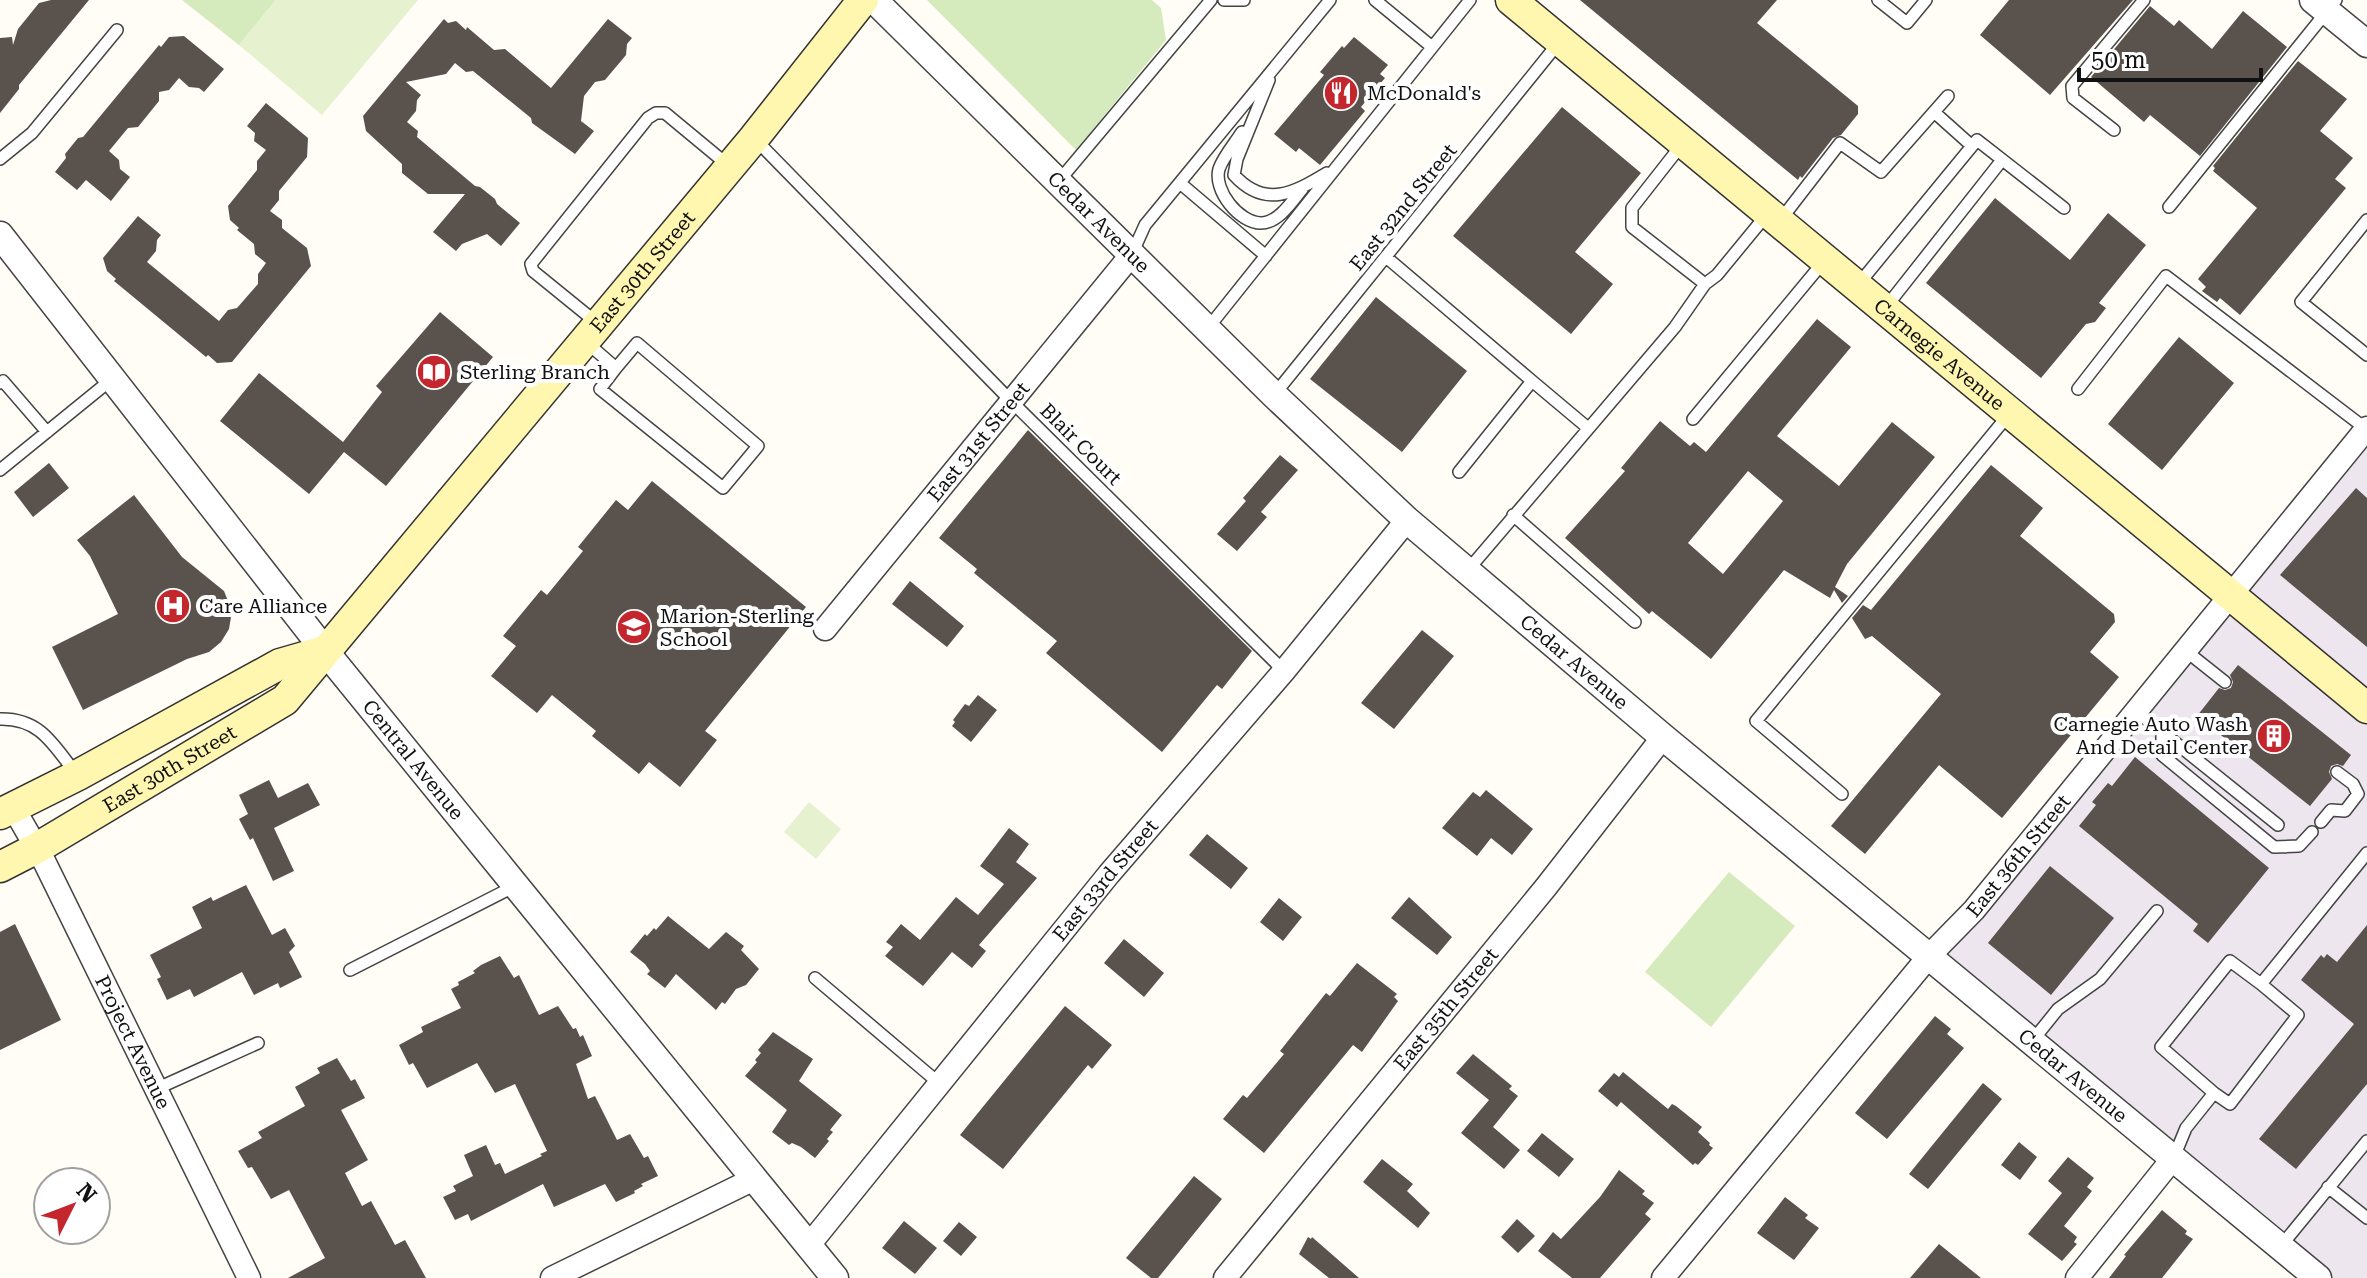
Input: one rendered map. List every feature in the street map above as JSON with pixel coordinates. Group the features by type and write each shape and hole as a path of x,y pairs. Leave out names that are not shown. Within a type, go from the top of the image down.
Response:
{"main road":[{"name":"East 30th Street","path":"0,867 285,700 754,138 863,0"},
{"name":"Carnegie Avenue","path":"1511,0 2367,708"},
{"name":"East 30th Street","path":"7,810 78,775 280,664 325,651"}],"street":[{"name":"Cedar Avenue","path":"874,0 1274,395 1407,520 1663,737 2318,1278"},
{"path":"2325,4 2367,44"},
{"name":"Central Avenue","path":"0,235 325,651 835,1278"},
{"name":"East 31st Street","path":"825,629 1132,254"},
{"name":"East 36th Street","path":"1663,1278 1930,955 1974,910 2367,428"},
{"name":"East 33rd Street","path":"809,1245 1109,874 1284,671 1407,520"},
{"name":"East 35th Street","path":"1225,1278 1546,887 1663,737"},
{"name":"Project Avenue","path":"7,810 37,848 249,1278"},
{"path":"2077,1278 2174,1157"},
{"path":"552,1278 754,1179"}],"lane":[{"path":"1058,182 1211,0"},
{"path":"1224,0 1244,0"},
{"path":"1132,254 1145,225 1330,0"},
{"path":"1375,0 1432,47"},
{"path":"1207,329 1470,0"},
{"path":"1878,0 1907,23 1926,0"},
{"path":"2114,130 2073,98 2072,86 2144,0"},
{"path":"2169,207 2325,4"},
{"path":"0,159 32,133 117,30"},
{"name":"East 32nd Street","path":"1274,395 1560,41"},
{"path":"1274,68 1237,159 1234,175 1245,187 1258,193 1279,196 1305,187 1336,167"},
{"path":"1467,571 1675,327 1705,284 1774,217 1840,143 1881,172 1948,96"},
{"path":"1259,104 1220,168 1219,181 1223,193 1247,219 1262,223 1277,217 1305,187"},
{"path":"1934,112 1972,146"},
{"path":"616,368 591,332 533,271 531,264 648,118 656,113 665,113 730,166"},
{"name":"Blair Court","path":"754,138 1012,402 1284,671"},
{"path":"1857,286 1977,140 2064,208"},
{"path":"1683,142 1632,208 1632,227 1705,284"},
{"path":"1884,309 2002,160"},
{"path":"1180,183 1266,256"},
{"path":"2367,220 2301,302 2367,355"},
{"path":"1386,257 1588,428"},
{"path":"1693,419 1825,260"},
{"path":"2078,389 2166,276 2367,428"},
{"path":"637,343 758,446 723,488 600,389 616,368 637,343"},
{"path":"0,470 112,379"},
{"path":"0,383 3,381 47,432"},
{"path":"1459,472 1532,381"},
{"path":"1842,794 1756,721 2010,412"},
{"path":"1513,515 1635,622"},
{"path":"2186,651 2225,682"},
{"path":"2136,711 2278,825"},
{"path":"0,719 28,722 47,737 78,775"},
{"path":"2162,732 2162,755 2274,847 2299,846 2312,832"},
{"path":"2321,822 2331,810 2345,811 2358,794 2353,784 2337,772"},
{"path":"2261,984 2367,853"},
{"path":"350,970 515,885"},
{"path":"2033,1040 2058,1009 2100,979 2157,911"},
{"path":"2230,961 2261,984 2298,1015 2230,1104 2161,1047 2230,961"},
{"path":"815,978 940,1084"},
{"path":"156,1089 258,1043"},
{"path":"2174,1157 2186,1128 2214,1093"},
{"path":"2281,1246 2367,1141"},
{"path":"2328,1187 2367,1218"}],"shaded area":[{"path":"2367,428 2367,1278 2318,1278 1930,955"}],"green space":[{"path":"182,0 276,0 239,45"},
{"path":"276,0 418,0 322,115 239,45"},
{"path":"927,0 1152,0 1161,8 1166,40 1076,150"},
{"path":"809,802 841,829 816,859 784,832"},
{"path":"1729,872 1795,926 1711,1027 1645,972"}],"building":[{"path":"89,0 0,113 0,38 12,37 13,45 18,29 39,3"},
{"path":"1580,0 1777,0 1757,23 1858,106 1858,114 1798,180"},
{"path":"2009,0 2133,0 2050,95 1980,35"},
{"path":"2150,6 2174,26 2179,20 2212,49 2243,11 2287,47 2200,156 2150,115 2144,122 2091,77"},
{"path":"444,19 448,23 456,21 466,30 467,27 494,50 505,49 551,88 608,19 632,38 627,44 626,55 605,80 595,82 584,96 581,121 594,131 575,154 532,123 531,118 473,71 466,72 455,63 446,74 406,82 421,95 416,111 407,122 418,131 417,137 520,223 501,246 487,234 462,244 456,251 433,232 465,194 428,194 402,173 402,164 366,131 363,116"},
{"path":"184,36 224,69 204,92 189,87 179,78 169,90 159,92 159,101 138,127 128,128 109,151 119,160 120,169 130,177 111,201 86,180 77,190 55,172 66,158 65,154 78,138 83,137 159,45 161,47 169,37"},
{"name":"McDonald's","path":"1354,37 1388,65 1380,74 1385,78 1361,107 1365,111 1320,165 1299,148 1296,152 1274,134 1324,75 1320,72"},
{"path":"2298,61 2347,99 2320,131 2353,158 2335,179 2346,188 2240,315 2220,298 2217,302 2202,291 2206,287 2198,279 2257,208 2213,171 2213,166"},
{"path":"266,103 308,138 307,157 279,191 279,200 270,211 282,220 282,228 307,248 311,266 232,362 217,363 114,281 116,279 107,271 103,258 138,216 161,235 156,251 147,262 219,321 228,310 237,308 258,284 258,274 266,263 255,254 254,244 230,220 228,206 257,170 257,161 266,150 254,141 255,133 247,126"},
{"path":"1562,107 1641,173 1575,252 1613,284 1571,334 1453,236"},
{"path":"1995,198 2070,260 2108,213 2146,245 2099,303 2106,308 2095,322 2086,324 2041,378 1926,283"},
{"path":"1376,297 1467,371 1402,452 1310,379"},
{"path":"440,312 493,357 386,486 344,452 309,494 220,421 259,373 343,442 382,392 376,386"},
{"path":"1817,319 1851,347 1777,436 1839,486 1892,422 1935,457 1847,564 1835,587 1848,596 1842,603 1834,590 1830,598 1784,570 1711,659 1652,611 1649,614 1565,538 1625,471 1621,468 1660,421 1690,446 1694,442 1706,452","holes":["1748,471 1783,501 1723,574 1688,543"]},
{"path":"2179,337 2234,383 2162,470 2108,424"},
{"path":"1028,430 1252,651 1222,689 1217,685 1162,752 1046,653 1057,641 974,573 977,569 939,538"},
{"path":"1280,455 1298,470 1261,512 1267,517 1237,551 1217,534"},
{"path":"49,463 69,488 33,517 14,492"},
{"path":"1991,465 2043,508 2020,536 2114,614 2115,622 2090,652 2119,677 2002,818 1939,765 1865,854 1831,826 1941,694 1872,636 1865,639 1852,618 1863,605 1871,610"},
{"path":"652,481 806,607 705,731 717,740 680,787 649,762 639,774 592,736 596,731 552,695 537,713 491,676 516,646 503,636 541,590 547,595 583,551 578,547 616,500 628,510"},
{"path":"2356,488 2367,498 2367,647 2280,575"},
{"name":"Care Alliance","path":"134,495 182,557 224,591 232,611 229,629 221,642 209,652 187,659 83,710 52,647 118,614 90,556 77,540"},
{"path":"910,581 964,626 947,647 892,604"},
{"path":"1422,630 1454,656 1394,729 1361,703"},
{"name":"Carnegie Auto Wash And Detail Center","path":"2238,665 2351,755 2343,766 2331,766 2329,772 2332,779 2310,806 2197,716 2219,688 2231,688 2233,682 2230,675"},
{"path":"978,695 997,710 971,742 952,726 965,704 969,706"},
{"path":"2135,757 2269,868 2208,943 2193,931 2198,924 2079,826 2096,805 2092,802 2108,783 2112,786"},
{"path":"269,780 278,798 308,783 320,805 274,828 294,871 273,881 253,838 250,840 239,819 248,814 239,795"},
{"path":"1486,790 1533,829 1512,855 1491,838 1477,856 1442,828 1473,792 1480,797"},
{"path":"1009,828 1029,844 1016,862 1037,878 979,945 986,951 972,968 952,952 923,986 885,956 893,947 886,942 901,924 920,940 956,897 978,915 1004,884 980,866"},
{"path":"1207,834 1248,868 1231,889 1189,855"},
{"path":"2050,866 2114,918 2051,995 1988,943"},
{"path":"246,885 272,935 285,928 295,946 289,952 302,977 280,988 278,983 254,995 242,972 194,997 190,989 167,1000 157,979 161,977 150,955 202,928 192,907"},
{"path":"1409,897 1452,937 1437,955 1391,918"},
{"path":"1279,898 1302,917 1283,941 1260,922"},
{"path":"668,916 709,949 726,932 744,946 741,950 759,969 746,985 736,989 716,1010 676,974 665,988 647,974 650,971 645,964 630,952 645,934 647,936 654,928 656,930"},
{"path":"15,924 61,1020 0,1050 0,932"},
{"path":"2367,925 2367,1084 2296,1169 2259,1139 2354,1024 2301,980 2321,955 2324,958 2327,954 2337,962"},
{"path":"1124,939 1164,973 1144,997 1104,963"},
{"path":"500,956 514,978 519,975 539,1015 558,1006 573,1029 576,1028 580,1037 583,1035 592,1056 576,1064 588,1099 595,1096 617,1140 630,1134 644,1158 648,1156 658,1176 641,1184 643,1186 635,1193 616,1202 605,1184 554,1207 543,1184 471,1221 468,1214 455,1220 443,1197 456,1191 453,1186 473,1176 464,1155 486,1145 495,1165 500,1163 505,1174 547,1151 515,1084 495,1093 477,1063 427,1088 413,1063 409,1065 399,1045 423,1032 421,1027 461,1008 451,989 475,973 473,971 481,965"},
{"path":"1357,963 1397,994 1394,997 1398,1001 1362,1052 1353,1045 1264,1153 1223,1119 1243,1095 1247,1098 1284,1054 1280,1051 1326,993 1330,996"},
{"path":"1065,1006 1112,1045 1092,1069 1088,1065 1003,1169 960,1135"},
{"path":"1935,1016 1951,1029 1947,1034 1964,1048 1887,1139 1855,1113"},
{"path":"773,1032 813,1059 799,1081 842,1115 830,1130 833,1132 827,1139 829,1141 815,1158 772,1132 787,1110 745,1076 757,1062 755,1060 761,1053 758,1050"},
{"path":"1473,1054 1512,1086 1509,1089 1518,1096 1493,1127 1520,1150 1504,1169 1461,1133 1489,1100 1456,1073"},
{"path":"337,1058 351,1081 355,1079 365,1098 341,1110 368,1160 345,1173 362,1206 371,1201 395,1245 405,1240 426,1278 288,1278 325,1258 289,1190 271,1199 252,1167 248,1168 238,1151 262,1138 258,1132 305,1106 295,1087 320,1073 317,1068"},
{"path":"1623,1072 1668,1109 1672,1104 1676,1106 1702,1127 1698,1132 1713,1148 1698,1165 1693,1165 1621,1102 1617,1107 1598,1091 1614,1073 1619,1077"},
{"path":"1983,1083 2002,1099 1928,1189 1909,1174"},
{"path":"1542,1133 1574,1159 1559,1177 1527,1151"},
{"path":"2019,1142 2037,1157 2020,1180 2001,1165"},
{"path":"2068,1157 2094,1178 2087,1187 2092,1191 2064,1226 2077,1237 2074,1242 2077,1244 2062,1261 2028,1234 2062,1193 2048,1181"},
{"path":"1382,1159 1413,1184 1407,1191 1430,1213 1418,1228 1363,1182"},
{"path":"1619,1170 1645,1191 1642,1194 1654,1203 1645,1214 1651,1219 1600,1278 1572,1278 1538,1251 1553,1232 1561,1239 1600,1197"},
{"path":"1194,1176 1222,1199 1158,1278 1151,1278 1126,1258"},
{"path":"1785,1197 1819,1228 1794,1260 1757,1233"},
{"path":"2162,1210 2193,1239 2162,1278 2109,1278 2124,1255"},
{"path":"1517,1219 1535,1236 1518,1253 1501,1237"},
{"path":"904,1221 937,1248 915,1274 882,1248"},
{"path":"959,1222 977,1237 961,1256 943,1241"},
{"path":"1308,1237 1312,1237 1359,1278 1329,1278 1299,1254"},
{"path":"1939,1244 1981,1278 1910,1278"}],"place":[{"name":"McDonald's","path":"1341,93"},
{"name":"Sterling Branch","path":"434,372"},
{"name":"Care Alliance","path":"173,606"},
{"name":"Marion-Sterling School","path":"634,627"},
{"name":"Carnegie Auto Wash And Detail Center","path":"2274,736"}]}
